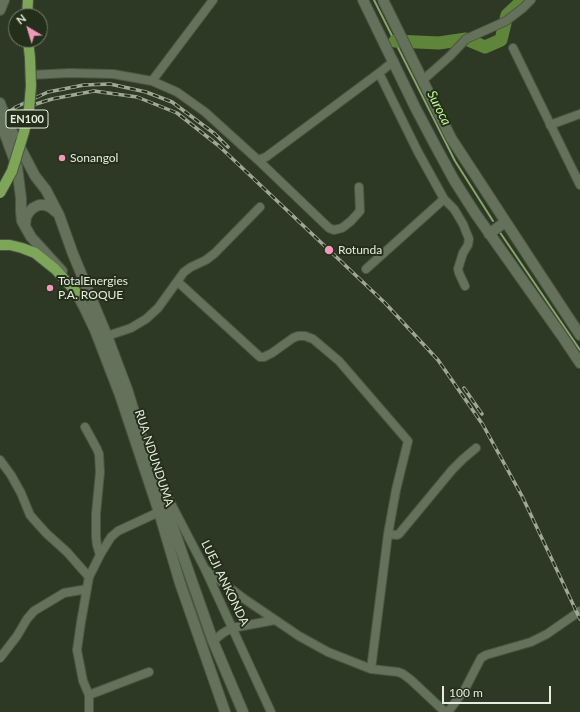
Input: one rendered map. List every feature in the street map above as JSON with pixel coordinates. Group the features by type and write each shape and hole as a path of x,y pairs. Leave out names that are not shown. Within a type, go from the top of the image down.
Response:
{"main road":[{"path":"0,10 4,0"},
{"path":"363,0 454,180 489,234 580,363"},
{"path":"383,0 450,138 580,334"},
{"name":"EN100","path":"0,193 12,171 24,132 29,109 31,75 29,48"},
{"path":"2,107 18,167 22,221 26,229"},
{"path":"0,123 10,136"},
{"name":"RUA NDUNDUMA","path":"10,136 35,176 46,190 59,215 127,389 213,641 242,710"},
{"path":"26,229 25,223 28,212 39,205 50,207 59,215"},
{"path":"489,234 505,222"},
{"name":"RUA NDUNDUMA","path":"26,229 31,237 68,279 95,330 117,388 159,512 180,583 225,712"},
{"path":"0,245 10,245 22,248 35,254 55,269 76,292"}],"street":[{"path":"152,81 213,0"},
{"path":"423,80 450,56 466,39 506,21 531,0"},
{"path":"512,48 580,186"},
{"path":"258,160 266,157 394,61"},
{"path":"31,75 69,73 113,74 152,81 177,92 200,108 258,160 329,228 334,230 342,228 360,211 359,187"},
{"path":"379,73 418,152 444,199 454,209 463,224 469,239 458,269 465,286"},
{"path":"550,125 580,114"},
{"path":"366,270 444,199"},
{"path":"107,336 131,328 146,319 158,308 184,272 206,260 215,253 260,208"},
{"path":"178,282 260,357 264,357 272,353 298,336 305,336 313,339 339,361 408,441 396,490 388,534 371,668"},
{"path":"85,427 99,454 100,472 96,514 96,537 100,555"},
{"path":"388,534 399,534 452,470 476,448"},
{"path":"0,460 11,475 21,493 30,515 67,552 88,577"},
{"name":"LUEJI ANKONDA","path":"153,468 204,569 271,712"},
{"path":"89,712 89,695 83,681 77,650 88,577 111,537 118,531 159,512"},
{"path":"204,569 275,620 299,636 328,652 371,668 403,674 446,712 469,682 481,658 486,655 530,642 546,634 580,611"},
{"path":"0,658 34,611 64,593 87,589"},
{"path":"213,641 222,633 232,628 275,620"},
{"path":"89,695 149,672"}],"waterway":[{"name":"Suroca","path":"374,0 455,161 493,221"},
{"path":"395,41 439,43 466,39 485,47 501,40 507,15 523,0"},
{"name":"Suroca","path":"499,231 580,350"}],"railway":[{"path":"5,115 16,107 48,92 84,85 110,84 146,92 172,102 215,134 228,147"},
{"path":"0,125 16,114 36,104 52,99 94,91 137,97 177,113 219,146 385,303 438,360 483,425 522,496 580,619"},
{"path":"464,388 482,414"}],"place":[{"name":"Sonangol","path":"62,158"},
{"name":"Rotunda","path":"329,250"},
{"name":"TotalEnergies P.A. ROQUE","path":"50,288"}]}
